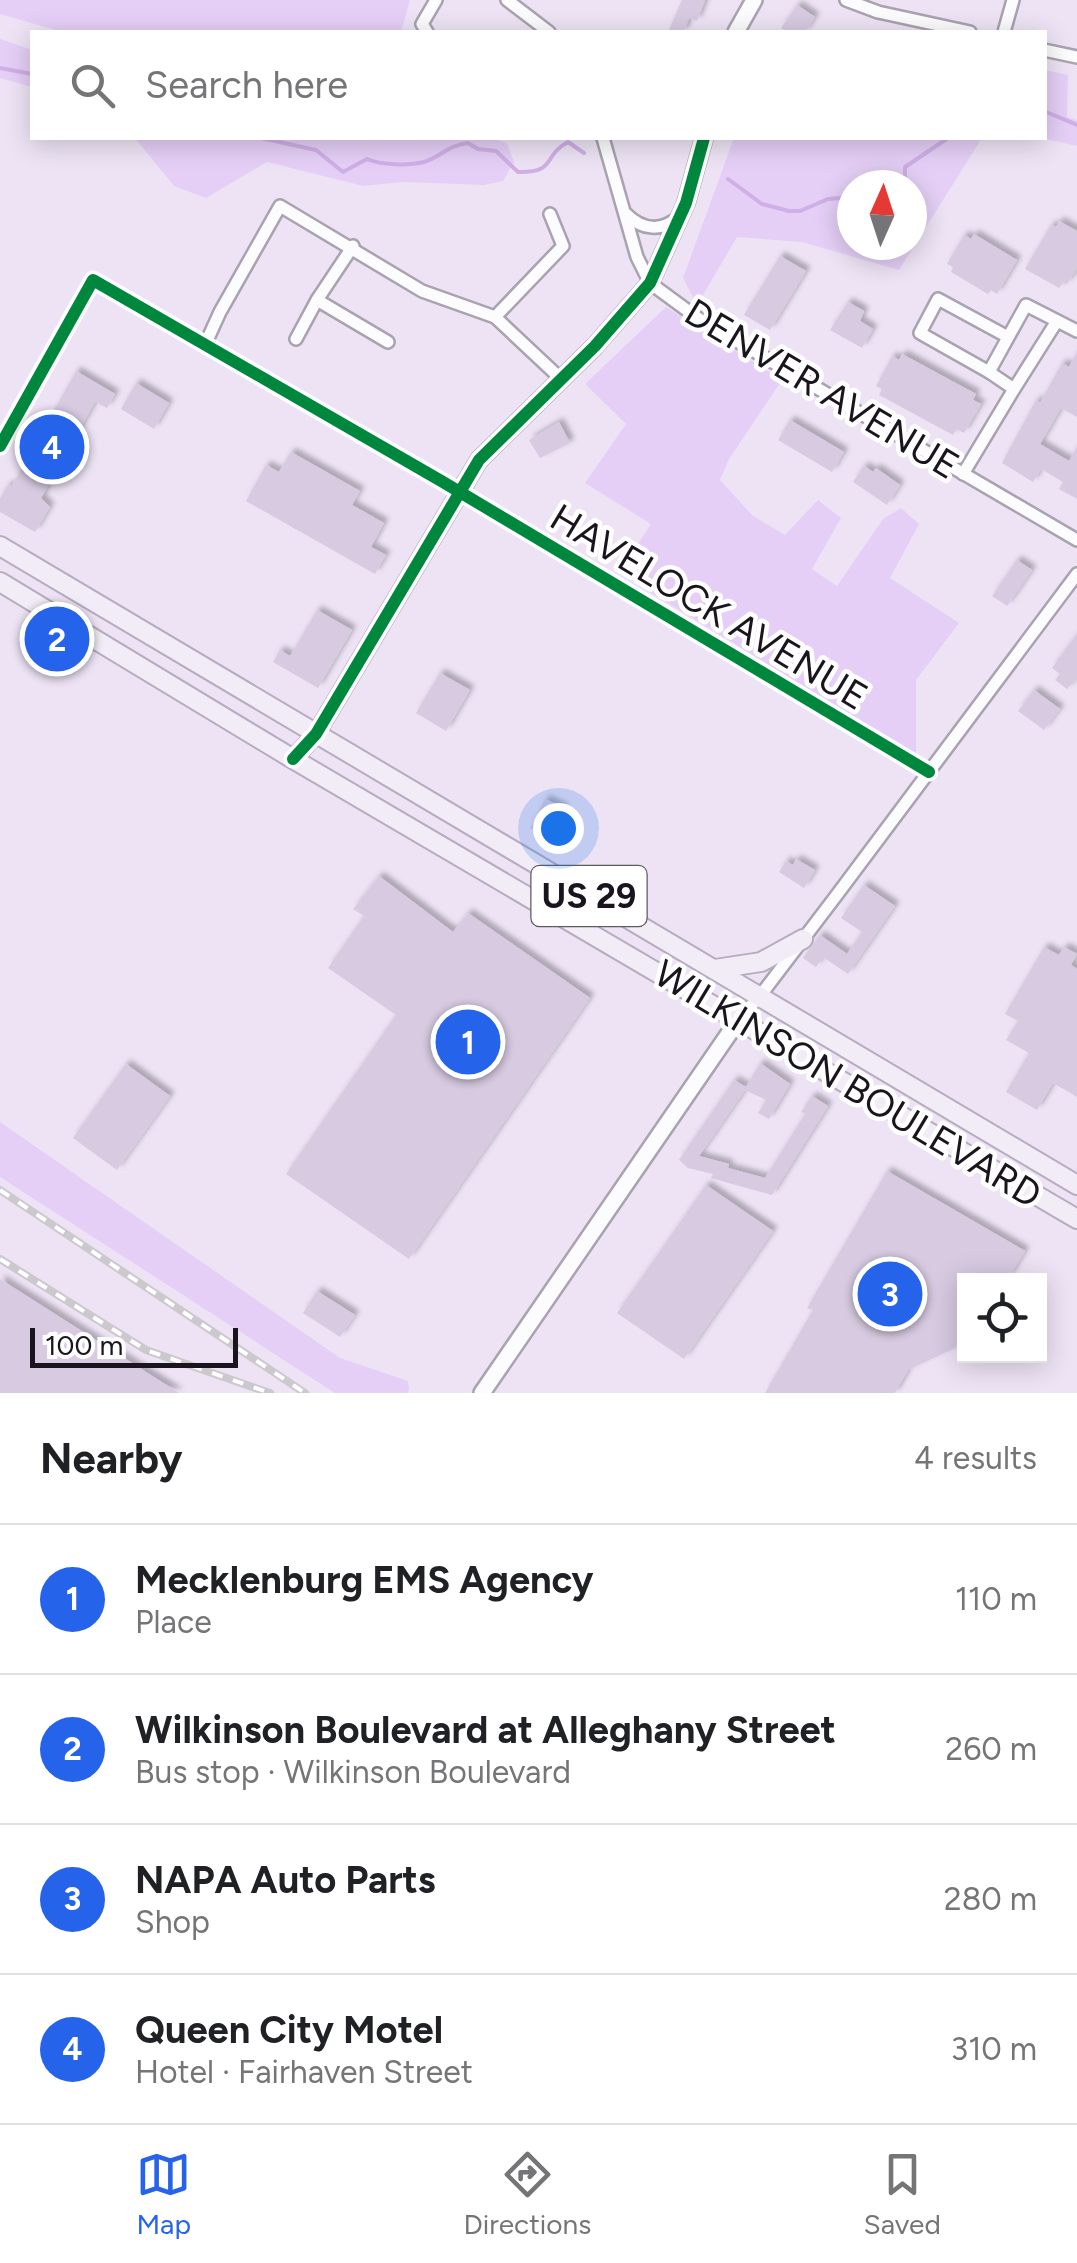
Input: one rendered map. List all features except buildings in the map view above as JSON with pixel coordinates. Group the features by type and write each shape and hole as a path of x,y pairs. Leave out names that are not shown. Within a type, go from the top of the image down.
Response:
{"main road":[{"name":"WILKINSON BOULEVARD","path":"0,546 1077,1184"},
{"name":"WILKINSON BOULEVARD","path":"0,582 293,759 1077,1219"},
{"path":"714,970 761,962 802,939"}],"street":[{"path":"426,30 422,24 436,0"},
{"path":"507,0 546,30"},
{"path":"737,30 754,0"},
{"path":"846,0 878,12 961,30"},
{"path":"1005,30 1014,0"},
{"path":"1047,51 1077,57"},
{"name":"DENVER AVENUE","path":"604,140 637,257 650,284 699,319 1077,540"},
{"path":"293,759 316,734 478,460 595,346 650,284 682,215 703,140"},
{"path":"205,344 280,206 422,291 495,317 560,378"},
{"path":"495,317 562,246 550,214"},
{"path":"626,214 644,227 659,228 682,215"},
{"path":"296,338 352,246"},
{"name":"HAVELOCK AVENUE","path":"0,446 94,280 929,772"},
{"path":"1008,337 938,299 920,332 1014,389"},
{"path":"317,300 388,342"},
{"path":"989,372 1026,305 1077,331"},
{"path":"963,474 1056,320"},
{"path":"482,1393 739,1019 1077,574"}],"shaded area":[{"path":"0,0 410,0 402,30 55,30 0,14"},
{"path":"0,39 30,49 30,86 0,78"},
{"path":"1047,70 1068,75 1067,117 1077,120 1077,146 1047,139"},
{"path":"137,140 497,140 507,143 514,162 503,181 484,185 403,182 363,186 267,162 206,198 174,186"},
{"path":"733,140 981,140 927,225 927,170 837,170 837,252 802,242 737,237 697,305 683,278"},
{"path":"864,260 905,260 899,270"},
{"path":"666,307 782,380 729,459 720,480 753,516 785,535 818,500 841,518 812,569 837,586 883,519 901,508 919,524 890,578 959,623 916,680 916,755 619,573 651,524 585,483 626,424 585,384"},
{"path":"0,1122 340,1358 408,1381 409,1390 335,1393 0,1177"}],"waterway":[{"path":"0,68 30,74"},
{"path":"1047,112 1077,125"},
{"path":"270,140 316,150 343,172 367,159 395,164 424,162 468,143 478,149 496,151 518,172 539,170 568,142 584,153"},
{"path":"905,170 945,140"},
{"path":"728,179 762,204 789,211 837,198"}],"railway":[{"path":"0,1190 305,1393"},
{"path":"0,1259 146,1350 270,1393"}],"cycle path":[{"path":"293,759 316,734 479,460 595,346 650,283 686,203 703,140"},
{"path":"0,446 93,280 443,482 929,772"}],"place":[{"name":"Queen City Motel","path":"52,447"},
{"name":"Wilkinson Boulevard at Alleghany Street","path":"57,639"},
{"name":"Mecklenburg EMS Agency","path":"468,1042"},
{"name":"NAPA Auto Parts","path":"890,1294"}]}
